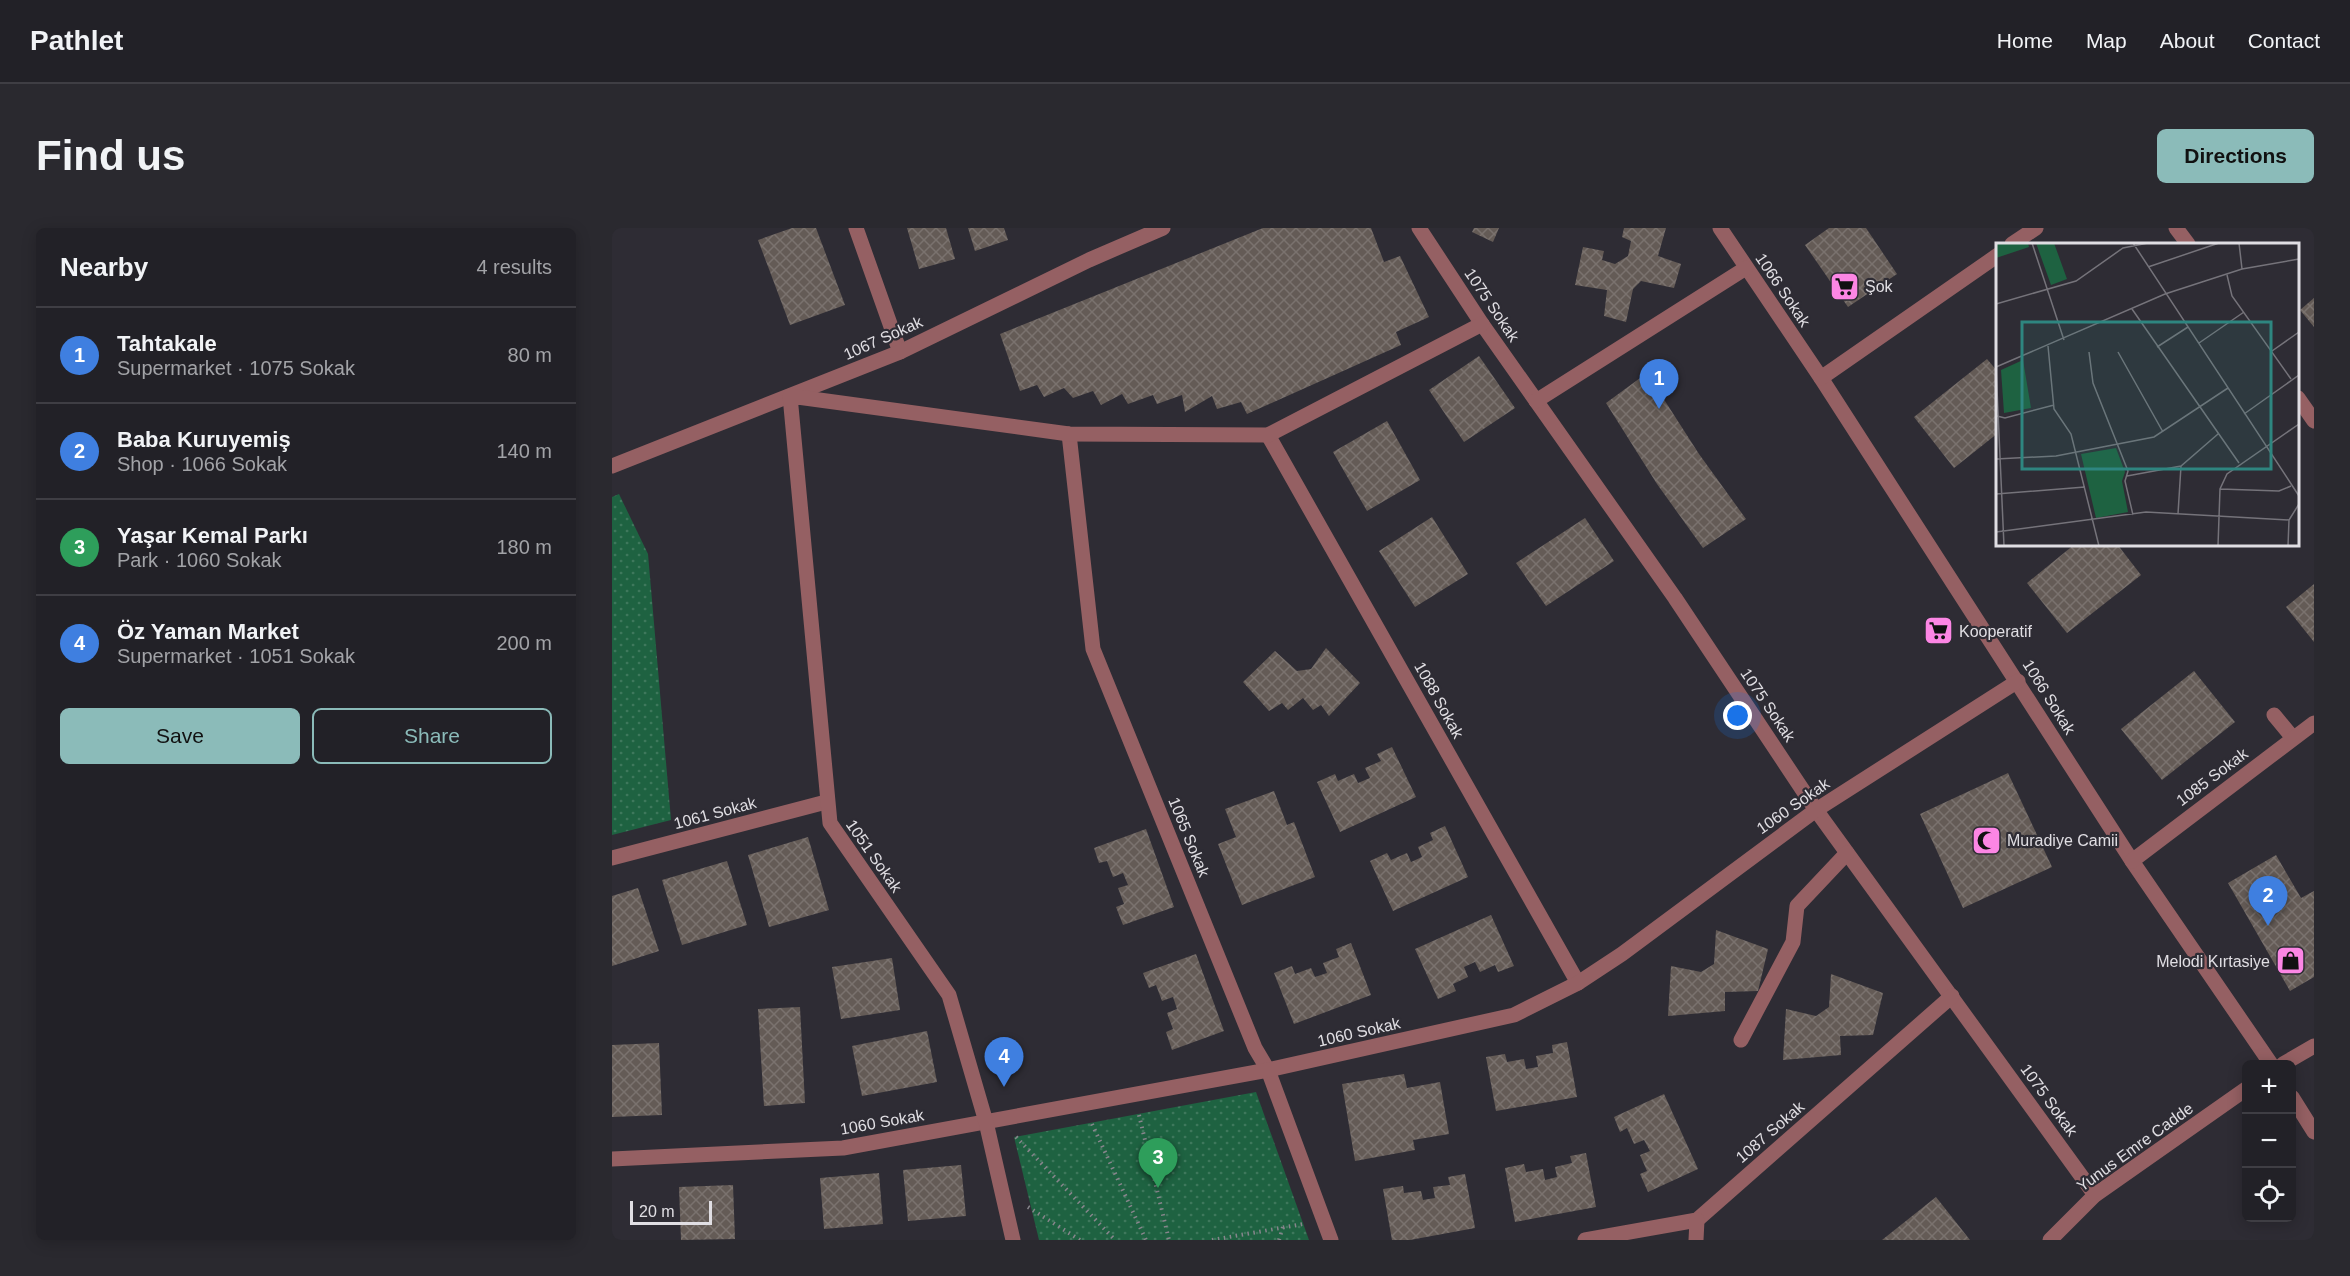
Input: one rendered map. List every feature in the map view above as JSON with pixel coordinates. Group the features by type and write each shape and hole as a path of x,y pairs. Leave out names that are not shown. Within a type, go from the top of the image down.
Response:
{"street":[{"path":"856,228 900,352"},
{"name":"1067 Sokak","path":"612,466 900,352 1089,260 1163,228"},
{"name":"1075 Sokak","path":"1419,228 1482,324 1675,598 1816,810 2095,1195"},
{"name":"1066 Sokak","path":"1720,228 1821,378 2132,861 2268,1060"},
{"path":"2014,243 2036,228"},
{"path":"2176,228 2186,243"},
{"path":"1821,378 1996,256"},
{"path":"1536,401 1746,268"},
{"path":"790,396 1070,434 1268,435 1482,324"},
{"name":"1051 Sokak","path":"790,396 826,802 830,823 949,995 986,1122 1013,1240"},
{"path":"2299,399 2314,421"},
{"name":"1065 Sokak","path":"1070,434 1094,649 1256,1048 1268,1071 1331,1240"},
{"name":"1088 Sokak","path":"1268,435 1578,984"},
{"name":"1060 Sokak","path":"612,1159 843,1148 1268,1071 1514,1015 1578,984 1816,810 2018,681"},
{"path":"2274,715 2293,738"},
{"name":"1085 Sokak","path":"2132,861 2314,723"},
{"name":"1061 Sokak","path":"612,858 826,802"},
{"path":"1741,1040 1793,942 1797,906 1847,853"},
{"name":"1087 Sokak","path":"1697,1220 1952,996"},
{"path":"2291,1060 2314,1046"},
{"name":"Yunus Emre Cadde","path":"2050,1240 2095,1195 2242,1092"},
{"path":"2296,1103 2314,1132"},
{"path":"1585,1240 1697,1220 1696,1240"}],"path":[{"path":"1138,1111 1169,1240"},
{"path":"1090,1120 1146,1240"},
{"path":"1014,1134 1115,1240"},
{"path":"1025,1205 1080,1240"},
{"path":"1212,1240 1307,1223"},
{"path":"1279,1240 1283,1227"}],"green space":[{"path":"619,494 648,554 671,820 612,835 612,497"},
{"path":"1256,1092 1309,1240 1039,1240 1014,1137"}],"building":[{"path":"792,228 816,228 845,305 790,325 758,240"},
{"path":"907,228 946,228 955,259 919,269"},
{"path":"968,228 1004,228 1008,240 975,251"},
{"path":"1263,228 1371,228 1384,262 1400,256 1429,317 1396,332 1401,345 1247,414 1241,402 1217,409 1212,396 1185,412 1182,395 1157,404 1153,395 1128,404 1122,394 1101,405 1093,391 1073,398 1064,388 1044,397 1037,385 1020,391 1000,334"},
{"path":"1474,228 1499,228 1493,242 1472,232"},
{"path":"1624,228 1666,228 1658,256 1681,264 1674,288 1641,281 1633,289 1626,322 1604,316 1607,290 1575,285 1583,247 1604,251 1602,260 1615,264 1628,256 1631,241 1622,237"},
{"path":"1829,228 1866,228 1897,274 1848,307 1805,245"},
{"path":"2314,298 2314,327 2300,310"},
{"path":"1479,356 1515,408 1464,442 1429,390"},
{"path":"1987,359 1996,370 1996,435 1954,468 1914,417"},
{"path":"1647,373 1699,454 1746,519 1703,548 1657,484 1606,403"},
{"path":"1387,421 1420,480 1367,511 1333,452"},
{"path":"1432,517 1468,574 1415,607 1379,551"},
{"path":"1585,518 1614,561 1546,606 1516,563"},
{"path":"2073,546 2119,546 2141,575 2067,633 2027,583"},
{"path":"2314,584 2314,642 2286,607"},
{"path":"1326,648 1360,683 1329,716 1321,705 1313,710 1303,698 1288,710 1282,703 1269,711 1243,682 1275,651 1297,671 1311,669"},
{"path":"2194,671 2235,722 2162,780 2121,729"},
{"path":"1392,747 1416,797 1340,832 1317,782 1335,774 1338,781 1354,774 1358,783 1370,778 1365,768 1381,761 1377,754"},
{"name":"Muradiye Camii","path":"2008,773 2052,867 1963,908 1920,814"},
{"path":"1274,791 1287,825 1294,822 1315,877 1242,905 1218,844 1236,837 1225,809"},
{"path":"1445,826 1468,877 1393,911 1370,861 1387,853 1391,860 1407,853 1411,862 1422,857 1418,847 1433,840 1430,833"},
{"path":"1146,829 1174,907 1123,925 1116,907 1124,904 1118,888 1128,885 1123,873 1113,877 1107,861 1099,863 1094,848"},
{"path":"808,837 829,910 769,927 748,855"},
{"path":"2276,855 2301,898 2314,891 2314,977 2290,991 2228,883"},
{"path":"727,861 747,925 682,945 662,880"},
{"path":"638,888 659,951 612,966 612,896"},
{"path":"1491,915 1514,966 1498,972 1495,965 1480,972 1475,962 1464,967 1468,977 1453,984 1456,991 1438,999 1415,949"},
{"path":"1716,930 1768,949 1758,991 1725,992 1725,1011 1668,1016 1671,966 1701,972 1714,964"},
{"path":"1351,943 1371,995 1294,1024 1274,973 1292,966 1295,974 1311,968 1315,977 1327,973 1323,963 1339,957 1336,949"},
{"path":"1196,954 1224,1031 1172,1050 1166,1032 1173,1029 1167,1013 1177,1009 1173,997 1162,1001 1156,985 1149,988 1143,973"},
{"path":"892,958 900,1010 841,1019 832,967"},
{"path":"1831,974 1883,993 1873,1035 1840,1036 1841,1055 1783,1060 1786,1009 1816,1016 1829,1007"},
{"path":"800,1007 805,1103 764,1106 758,1009"},
{"path":"927,1031 937,1082 862,1096 852,1046"},
{"path":"1567,1042 1577,1097 1496,1111 1486,1057 1505,1054 1507,1062 1524,1059 1526,1069 1538,1067 1536,1056 1553,1053 1552,1045"},
{"path":"659,1043 662,1115 612,1117 612,1045"},
{"path":"1404,1074 1407,1088 1440,1082 1449,1134 1413,1140 1415,1150 1355,1161 1342,1084"},
{"path":"1664,1094 1698,1169 1648,1192 1640,1174 1647,1171 1640,1155 1650,1151 1644,1140 1634,1144 1627,1128 1620,1132 1614,1117"},
{"path":"1586,1153 1596,1207 1515,1222 1505,1168 1524,1164 1526,1172 1543,1169 1545,1180 1557,1177 1555,1167 1572,1163 1570,1156"},
{"path":"961,1165 966,1216 908,1221 903,1170"},
{"path":"879,1173 883,1224 824,1229 820,1178"},
{"path":"1465,1174 1475,1228 1410,1240 1392,1240 1383,1189 1403,1186 1404,1193 1421,1191 1423,1200 1435,1198 1433,1187 1450,1185 1448,1177"},
{"path":"733,1185 735,1239 681,1240 679,1187"},
{"path":"1936,1197 1970,1240 1882,1240"}],"place":[{"name":"Şok","path":"1844,286"},
{"name":"Tahtakale","path":"1659,409"},
{"name":"Kooperatif","path":"1938,631"},
{"name":"Muradiye Camii","path":"1986,840"},
{"name":"Baba Kuruyemiş","path":"2268,926"},
{"name":"Melodi Kırtasiye","path":"2291,961"},
{"name":"Öz Yaman Market","path":"1004,1087"},
{"name":"Yaşar Kemal Parkı","path":"1158,1188"}]}
